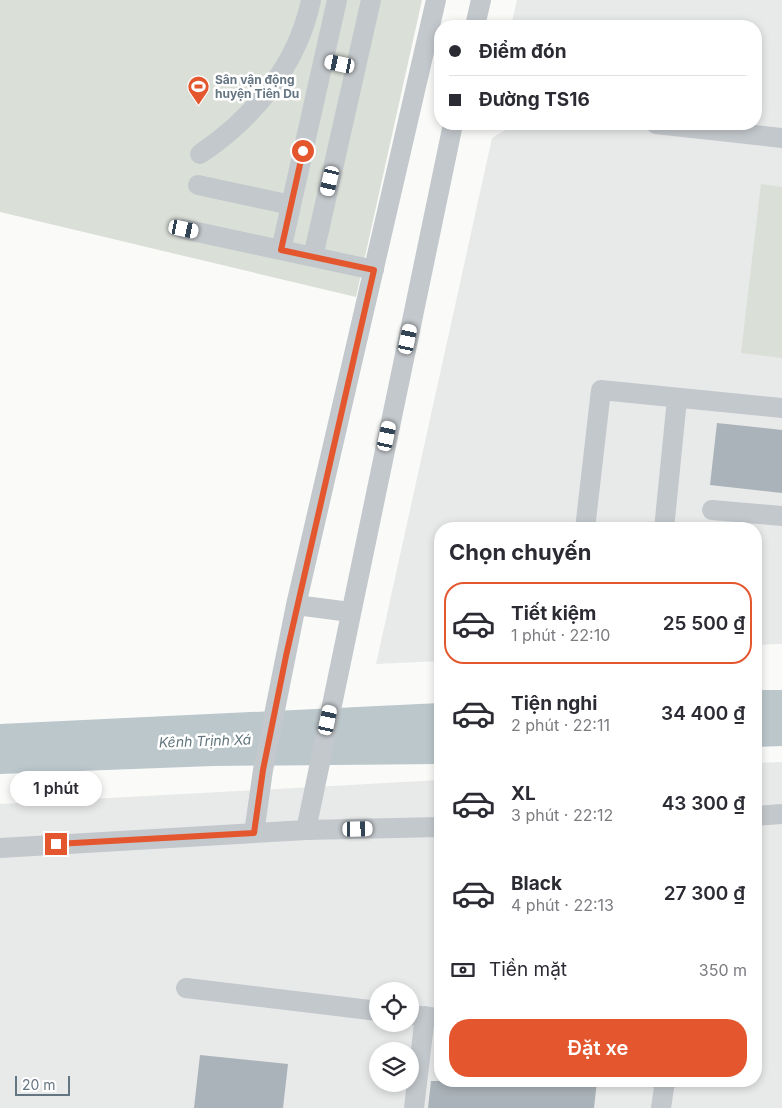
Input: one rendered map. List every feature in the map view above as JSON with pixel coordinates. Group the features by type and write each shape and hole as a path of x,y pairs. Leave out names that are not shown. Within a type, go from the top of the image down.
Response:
{"street":[{"path":"200,154 236,126 275,82 302,33 311,0"},
{"path":"281,250 337,0"},
{"path":"313,257 370,0"},
{"path":"254,833 263,770 296,605 436,0"},
{"path":"476,20 481,0"},
{"path":"324,61 356,68"},
{"path":"306,830 334,687 452,130"},
{"path":"710,130 782,138"},
{"path":"198,185 291,205"},
{"path":"184,229 374,270"},
{"path":"586,522 602,390 782,408"},
{"path":"665,522 677,399"},
{"path":"712,510 782,516"},
{"path":"296,605 350,612"},
{"path":"762,815 782,814"},
{"path":"0,848 306,830 434,827"},
{"path":"186,988 369,1010"},
{"path":"414,1108 425,1016"},
{"path":"661,1108 663,1087"}],"shaded area":[{"name":"Sân vận động huyện Tiên Du","path":"0,0 422,0 356,297 0,212"},
{"path":"517,0 782,0 782,644 762,645 762,522 434,522 434,661 376,664 492,138 505,130 762,130 762,20 512,20"},
{"path":"761,184 782,187 782,358 741,353"},
{"path":"782,762 782,1108 0,1108 0,804 434,780 434,1087 762,1087 762,763"}],"water":[{"path":"762,690 782,690 782,746 762,747"},
{"name":"Kênh Trịnh Xá","path":"434,703 434,764 213,766 0,774 0,724"}],"building":[{"path":"717,423 782,430 782,493 710,485"},
{"path":"200,1055 288,1064 283,1108 194,1108"},
{"path":"431,1081 434,1081 434,1087 596,1087 594,1108 428,1108"}],"place":[{"name":"Sân vận động huyện Tiên Du","path":"199,106"}],"route":[{"path":"56,844 254,833 278,689 374,270 281,250 303,151"}]}
